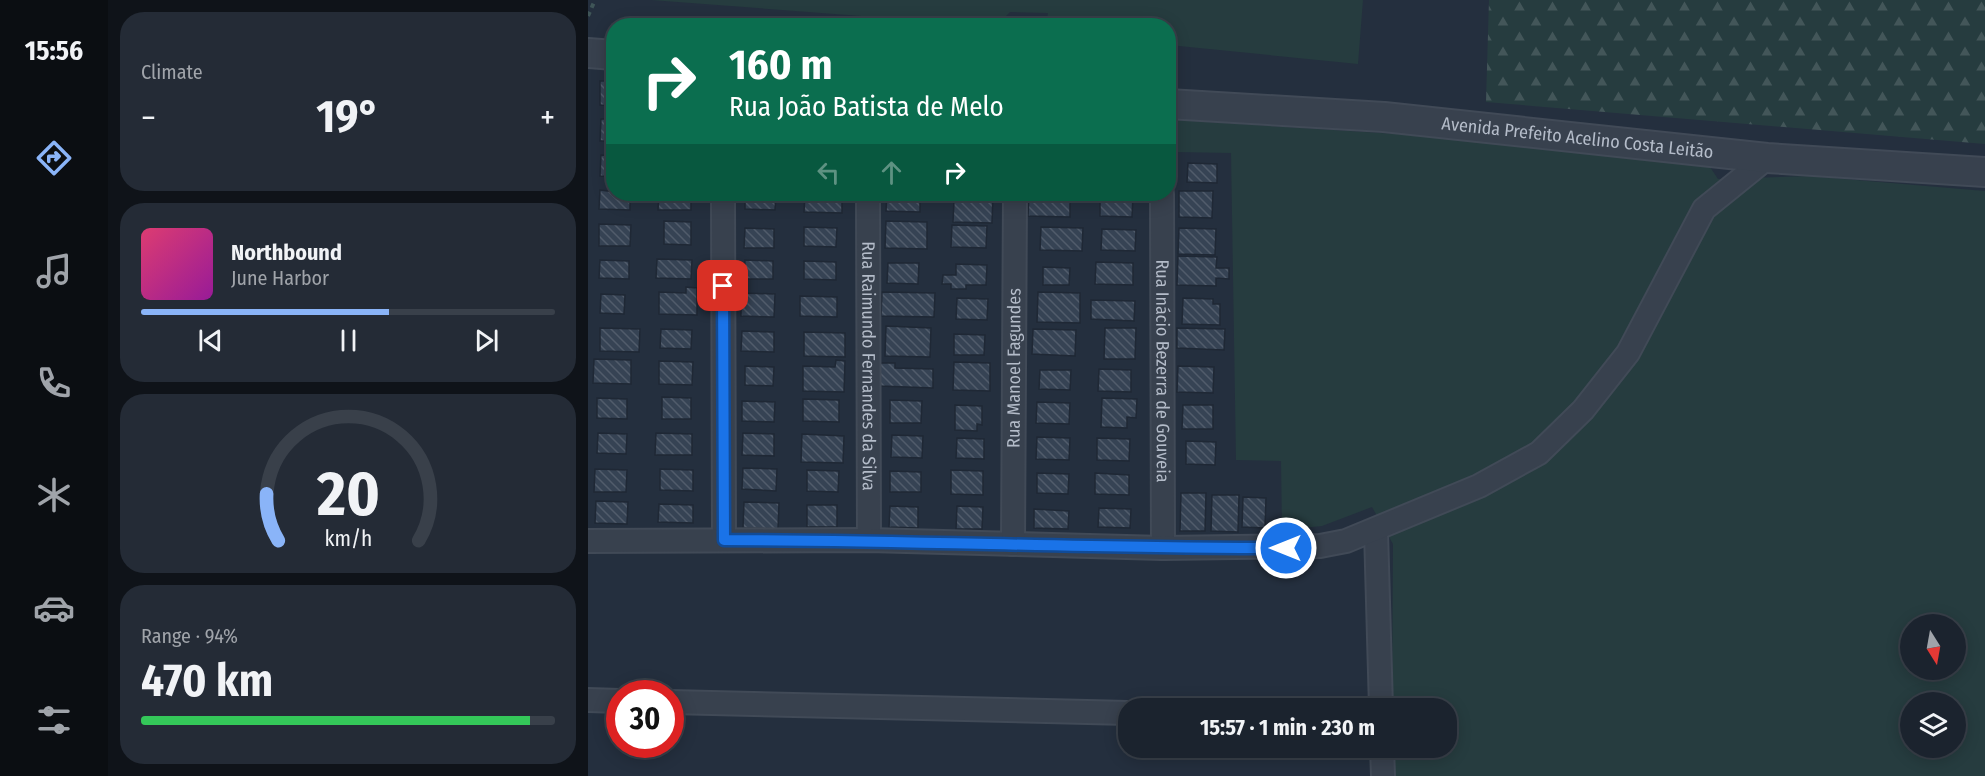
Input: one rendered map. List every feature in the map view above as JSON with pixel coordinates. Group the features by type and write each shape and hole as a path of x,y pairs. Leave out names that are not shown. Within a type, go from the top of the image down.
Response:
{"street":[{"path":"588,53 606,54"},
{"name":"Avenida Prefeito Acelino Costa Leitão","path":"1176,104 1384,117 1767,158 1985,172"},
{"path":"588,541 869,540 1163,548 1320,546 1376,531 1479,486 1539,453 1583,410 1628,353 1704,209 1767,158"},
{"path":"723,201 724,540"},
{"name":"Rua Raimundo Fernandes da Silva","path":"868,201 869,540"},
{"name":"Rua Manoel Fagundes","path":"1013,544 1015,201"},
{"name":"Rua Inácio Bezerra de Gouveia","path":"1162,201 1163,548"},
{"path":"1376,531 1381,698"},
{"path":"588,700 606,701"},
{"path":"684,702 1118,713"},
{"path":"1382,758 1383,776"}],"path":[{"path":"588,16 595,0"}],"green space":[{"path":"651,0 1363,0 1358,64 1176,46 1176,18 1047,18 1048,13 1010,12 1004,18 888,18"},
{"path":"1489,0 1985,0 1985,144 1486,102"},
{"path":"1176,120 1508,141 1672,159 1710,167 1718,179 1809,176 1985,191 1985,776 1392,776 1392,758 1457,758 1457,698 1392,698 1393,544 1372,507 1322,526 1282,530 1281,461 1236,460 1231,153 1176,152"}],"building":[{"path":"600,81 606,81 606,105 600,105"},
{"path":"601,119 606,119 606,141 600,141"},
{"path":"601,155 606,155 606,176 600,176"},
{"path":"1188,163 1217,164 1217,183 1187,182"},
{"path":"600,190 606,191 606,201 630,201 630,210 599,209"},
{"path":"1179,191 1213,191 1212,218 1179,217"},
{"path":"659,201 691,201 691,210 658,210"},
{"path":"745,201 776,201 775,210 745,209"},
{"path":"805,201 842,201 842,213 804,212"},
{"path":"887,201 920,201 920,212 886,211"},
{"path":"954,201 993,201 992,223 953,222"},
{"path":"1029,201 1070,201 1070,217 1028,216"},
{"path":"1100,201 1133,201 1132,217 1100,216"},
{"path":"664,221 691,222 691,245 664,244"},
{"path":"886,221 927,222 927,249 885,248"},
{"path":"599,224 631,225 630,246 599,246"},
{"path":"952,225 987,226 986,248 951,247"},
{"path":"804,227 837,228 836,247 804,246"},
{"path":"1041,227 1083,228 1082,251 1040,250"},
{"path":"745,228 774,229 774,248 744,248"},
{"path":"1179,228 1216,229 1215,255 1178,254"},
{"path":"1102,229 1136,230 1135,251 1101,250"},
{"path":"1178,256 1217,257 1216,268 1229,268 1229,279 1216,278 1216,286 1177,285"},
{"path":"657,259 692,260 691,279 656,278"},
{"path":"600,260 629,261 629,279 599,278"},
{"path":"745,260 773,261 773,279 744,279"},
{"path":"804,261 836,262 836,280 804,279"},
{"path":"1096,262 1133,263 1133,285 1095,284"},
{"path":"888,263 919,263 918,284 887,283"},
{"path":"956,264 987,265 986,285 966,285 966,289 951,289 951,284 942,284 943,275 956,275"},
{"path":"1043,267 1070,268 1069,285 1043,285"},
{"path":"686,287 697,288 697,315 659,314 659,292 686,293"},
{"path":"882,292 935,293 934,317 881,316"},
{"path":"1038,292 1080,293 1080,323 1037,322"},
{"path":"741,293 775,294 774,317 741,316"},
{"path":"601,294 625,295 624,314 600,313"},
{"path":"800,296 837,297 837,317 800,316"},
{"path":"957,298 988,299 987,320 956,319"},
{"path":"1183,298 1213,299 1213,304 1220,304 1220,325 1182,324"},
{"path":"1091,300 1135,301 1134,321 1091,319"},
{"path":"886,326 931,328 930,357 885,356"},
{"path":"600,328 640,329 639,352 600,351"},
{"path":"1105,328 1136,328 1135,359 1104,359"},
{"path":"1177,328 1225,329 1224,350 1177,348"},
{"path":"661,329 692,330 691,349 660,348"},
{"path":"1033,329 1076,330 1075,356 1032,354"},
{"path":"742,331 774,332 774,352 741,351"},
{"path":"804,332 845,333 845,357 804,356"},
{"path":"954,334 985,335 984,355 954,355"},
{"path":"594,359 631,360 631,384 593,383"},
{"path":"836,360 845,361 844,392 803,391 803,366 835,367"},
{"path":"659,361 693,362 692,385 659,384"},
{"path":"954,362 990,363 990,391 953,390"},
{"path":"880,363 895,363 895,368 933,369 933,388 880,386"},
{"path":"745,366 774,367 773,386 745,385"},
{"path":"1178,366 1214,367 1213,393 1177,392"},
{"path":"1099,369 1131,370 1131,392 1098,391"},
{"path":"1040,370 1071,370 1070,390 1039,389"},
{"path":"662,397 691,398 691,419 662,419"},
{"path":"597,398 627,399 627,419 597,418"},
{"path":"1102,398 1137,399 1136,418 1127,417 1127,428 1101,427"},
{"path":"803,399 839,400 839,422 803,421"},
{"path":"890,400 922,401 921,423 890,423"},
{"path":"742,401 775,402 774,422 742,421"},
{"path":"1037,402 1070,403 1069,424 1036,423"},
{"path":"955,405 982,406 982,425 977,424 977,431 955,430"},
{"path":"1183,405 1213,405 1213,429 1182,429"},
{"path":"598,433 627,434 626,454 597,453"},
{"path":"656,433 692,434 692,455 655,455"},
{"path":"743,433 774,434 774,456 742,455"},
{"path":"802,434 844,436 843,463 801,462"},
{"path":"892,435 923,436 922,458 891,457"},
{"path":"1037,437 1070,438 1069,460 1036,459"},
{"path":"957,438 984,439 984,459 956,458"},
{"path":"1097,438 1130,439 1129,461 1097,460"},
{"path":"1186,441 1216,442 1215,465 1186,464"},
{"path":"743,468 777,469 776,491 742,489"},
{"path":"595,469 627,470 626,492 594,492"},
{"path":"660,469 693,470 693,491 660,490"},
{"path":"807,470 839,471 838,492 807,491"},
{"path":"951,470 983,471 983,495 951,494"},
{"path":"890,471 921,472 921,492 890,492"},
{"path":"1037,473 1069,474 1068,494 1037,493"},
{"path":"1095,473 1129,475 1129,495 1095,494"},
{"path":"1181,493 1206,493 1205,531 1180,531"},
{"path":"1212,495 1239,495 1238,532 1211,531"},
{"path":"1243,497 1266,498 1265,528 1242,527"},
{"path":"596,501 628,502 627,524 595,523"},
{"path":"744,502 779,503 778,529 743,528"},
{"path":"659,504 693,505 693,523 658,522"},
{"path":"807,505 837,505 837,527 807,527"},
{"path":"890,506 918,507 918,528 889,527"},
{"path":"957,506 983,507 982,529 956,529"},
{"path":"1099,508 1131,509 1130,528 1098,527"},
{"path":"1034,509 1069,511 1068,529 1034,528"}],"route":[{"path":"723,286 724,540 869,540 1163,548 1286,548"}]}
